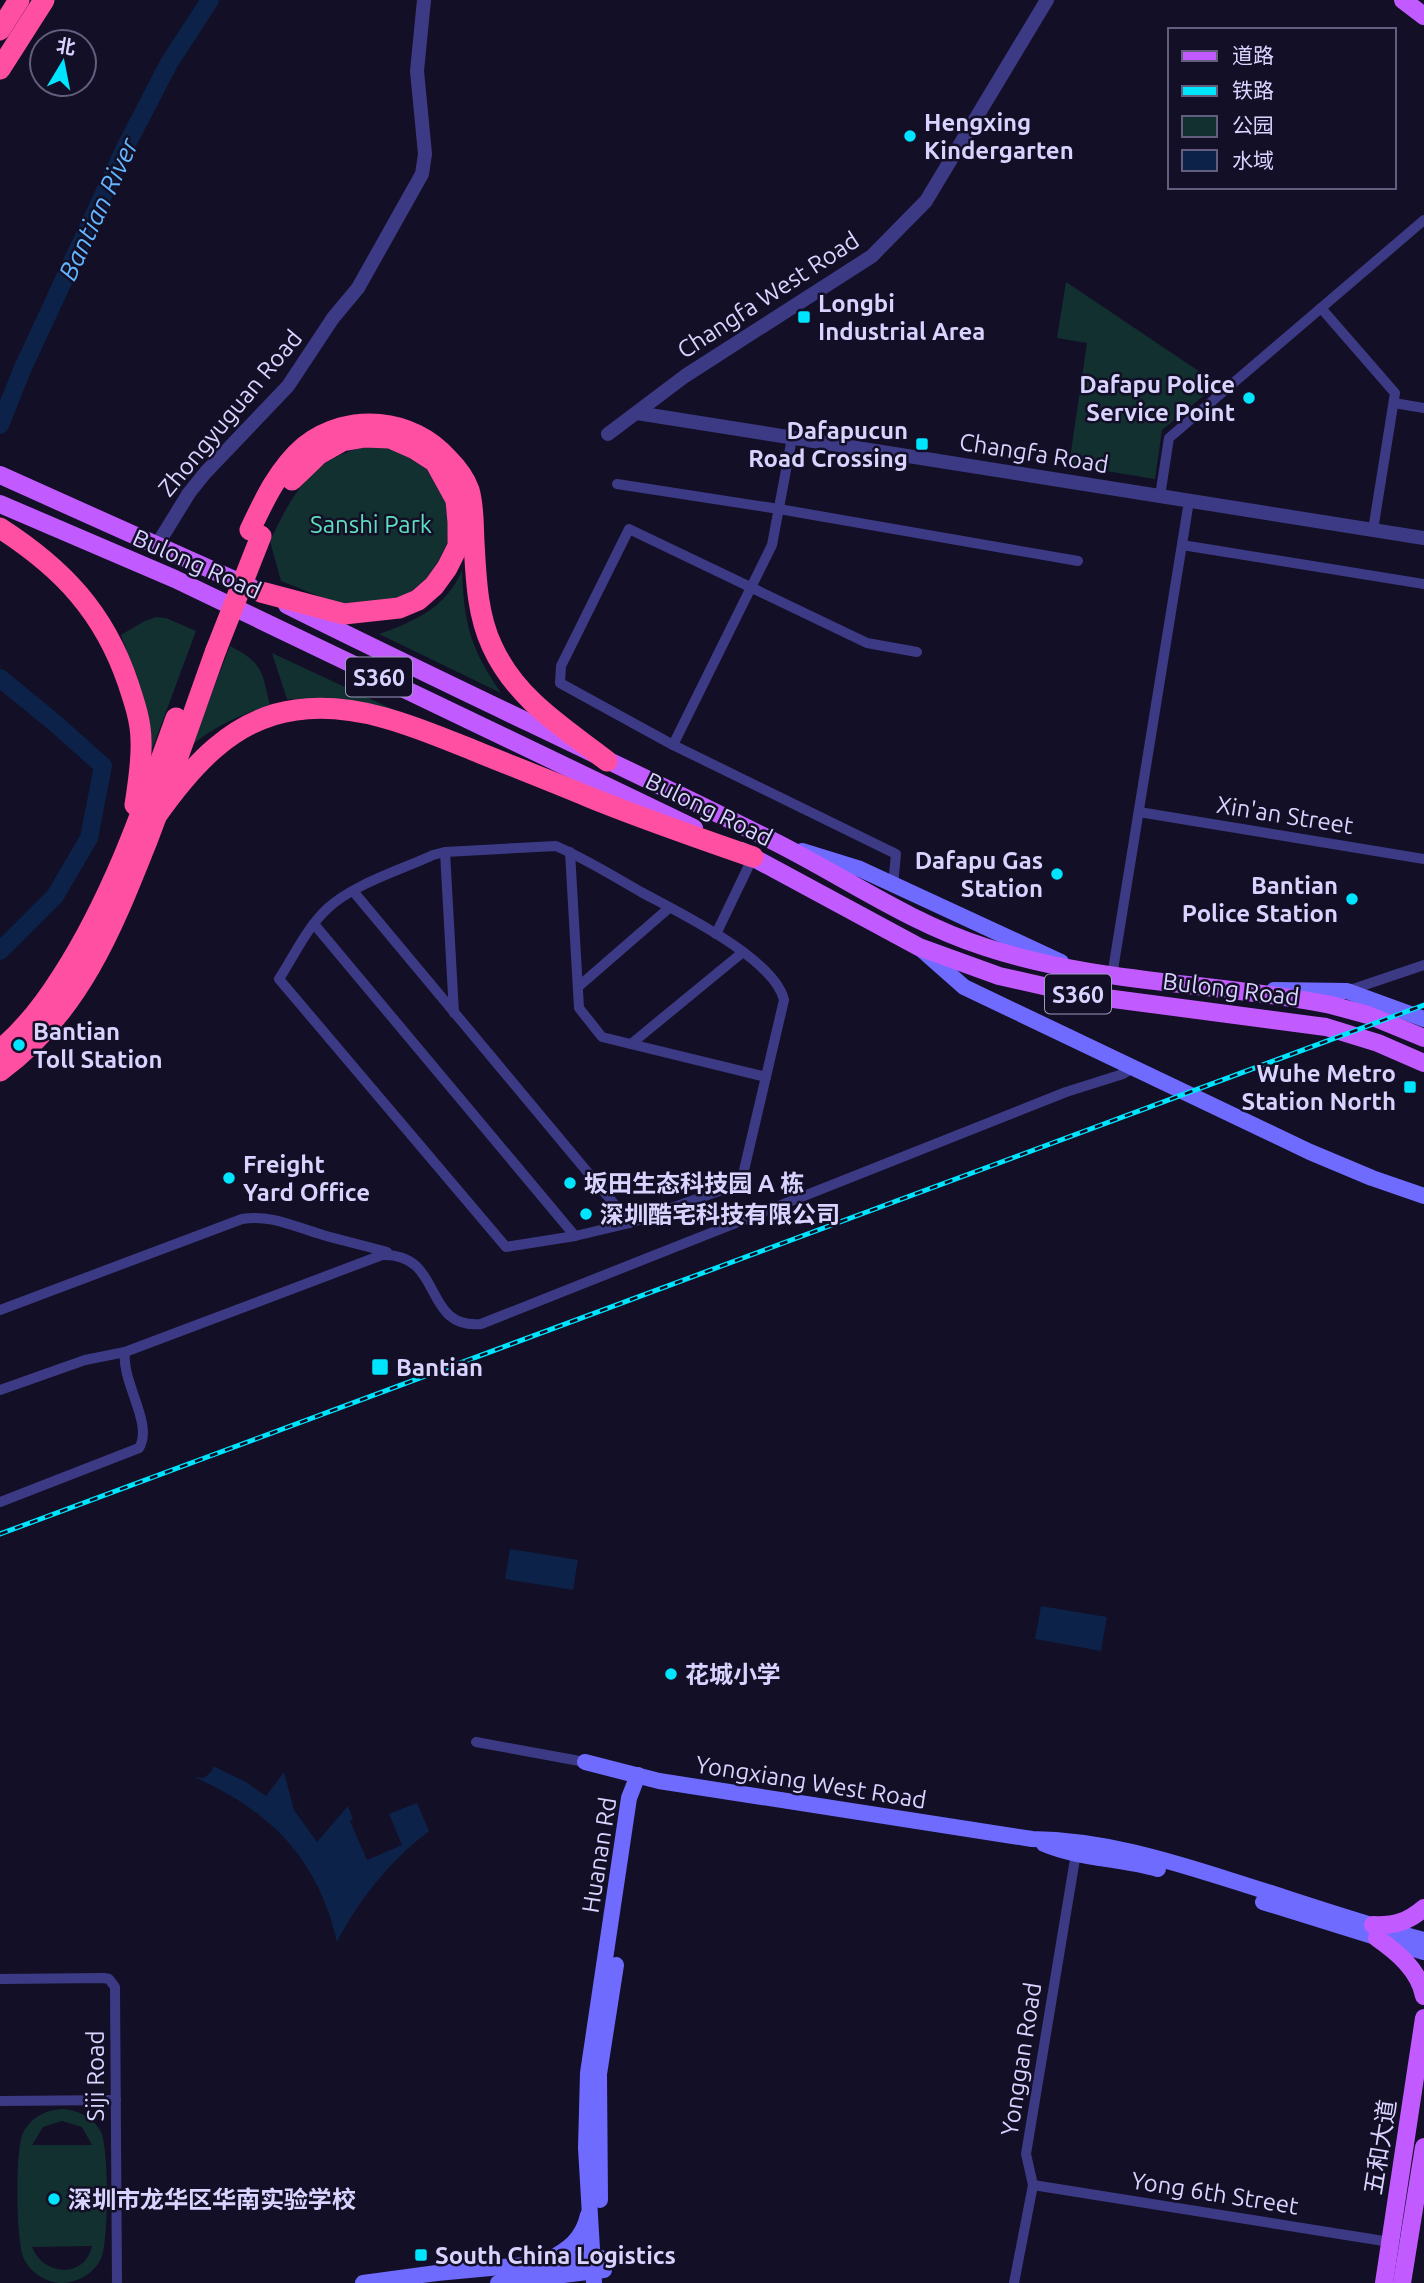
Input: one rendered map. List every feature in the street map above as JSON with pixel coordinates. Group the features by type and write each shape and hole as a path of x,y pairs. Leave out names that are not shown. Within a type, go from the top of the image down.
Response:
{"highway":[{"path":"0,30 19,0"},
{"path":"0,69 44,0"},
{"path":"0,1050 48,998 100,912 210,646 255,533 266,497 285,467 305,446 330,430 360,424 409,429 435,444 455,466 468,487 473,510 477,590 491,645 504,669 525,696 607,761"},
{"path":"255,533 297,474 319,454 342,441 365,437 390,438 435,462 456,500 458,546 434,586 418,600 399,608 344,614 261,592"},
{"path":"0,528 61,574 81,594 112,644 136,705 142,739 131,838"},
{"path":"0,1071 19,1057 64,1010 113,924 157,815 210,646"},
{"path":"157,815 180,782 221,742 272,716 319,708 382,717 420,729 635,815 753,857"}],"main road":[{"path":"1403,0 1424,16"},
{"name":"Bulong Road","path":"4,477 261,592 774,842 929,926 1010,955 1086,973 1331,1005 1368,1015 1424,1038"},
{"name":"Bulong Road","path":"0,504 175,579 753,857 919,947 999,976 1083,995 1326,1027 1370,1040 1424,1063"},
{"path":"774,842 860,869 1086,973"},
{"path":"919,947 964,987 1310,1152 1424,1196"},
{"path":"1236,992 1297,989 1347,991 1424,1019"},
{"name":"Yongxiang West Road","path":"585,1762 659,1781 1077,1847 1150,1855 1375,1931 1424,1952"},
{"name":"Huanan Rd","path":"599,2271 590,2209 586,2108 591,2042 629,1798 638,1775"},
{"name":"Huanan Rd","path":"599,2271 599,2074 639,1800 638,1775"},
{"path":"1424,1908 1406,1922 1375,1931 1408,1963 1420,1982 1424,1996"},
{"name":"Yongxiang West Road","path":"1375,1931 1424,1940"},
{"name":"五和大道","path":"1384,2283 1423,2030"},
{"name":"五和大道","path":"1402,2283 1424,2147"},
{"path":"498,2283 540,2270 562,2253 578,2239 590,2209"},
{"path":"540,2270 559,2283"},
{"path":"363,2283 540,2270 599,2271"}],"street":[{"name":"Zhongyuguan Road","path":"157,545 197,483 288,386 333,318 358,288 422,174 425,154 417,71 424,0"},
{"name":"Changfa West Road","path":"608,434 685,376 872,256 926,201 1048,0"},
{"path":"1160,496 1169,438 1424,220"},
{"path":"1321,308 1395,393 1373,530"},
{"path":"1394,403 1424,408"},
{"name":"Changfa Road","path":"637,413 1424,538"},
{"path":"673,746 772,545 792,438"},
{"path":"617,484 1078,561"},
{"path":"1112,976 1189,501"},
{"path":"893,885 896,854 673,746 560,683 561,666 629,529 867,643 917,652"},
{"path":"1182,545 1424,584"},
{"name":"Xin'an Street","path":"1139,812 1424,859"},
{"path":"556,846 570,852 743,952 773,979 782,991 784,1000 741,1183 630,1223 575,1236 506,1247 279,979 314,924 330,906 353,891 433,855 445,852 556,846"},
{"path":"445,852 454,1013"},
{"path":"570,852 579,1008 602,1037 766,1077"},
{"path":"716,934 753,857"},
{"path":"353,891 630,1223"},
{"path":"578,986 669,908"},
{"path":"314,924 575,1236"},
{"path":"631,1044 743,952"},
{"path":"1347,991 1424,965"},
{"path":"0,1310 255,1216 267,1217 411,1260 423,1272 440,1306 449,1315 459,1322 481,1324 1066,1092 1123,1074 1133,1066"},
{"path":"0,1390 85,1360 125,1352 369,1259 397,1254"},
{"path":"0,1502 139,1448 144,1441 144,1431 128,1379 125,1352"},
{"path":"476,1742 585,1762"},
{"name":"Yonggan Road","path":"1014,2283 1033,2185 1026,2154 1077,1847"},
{"name":"Siji Road","path":"0,1979 104,1978 113,1983 117,2283"},
{"path":"0,2101 116,2100"},
{"name":"Yong 6th Street","path":"1033,2185 1390,2242"}],"green space":[{"path":"1066,282 1218,384 1162,430 1155,479 1069,465 1087,343 1057,338"},
{"name":"Sanshi Park","path":"366,447 388,448 427,470 446,503 447,543 438,562 426,579 412,591 396,598 345,604 281,581 270,541 287,508 306,480 318,469 331,459"},
{"path":"462,570 471,635 482,662 501,693 379,634 429,611 448,594"},
{"path":"156,617 166,618 196,631 151,752 141,693 121,635"},
{"path":"230,646 255,663 265,684 270,705 229,721 192,745"},
{"path":"272,653 405,715 320,699 287,699"},
{"name":"深圳市龙华区华南实验学校","path":"56,2110 79,2113 98,2127 104,2141 107,2175 106,2235 101,2259 85,2276 63,2283 45,2279 27,2264 21,2250 18,2216 19,2157 23,2133 35,2119","holes":["62,2121 82,2127 92,2145 32,2145 43,2127","92,2246 88,2257 81,2264 64,2270 45,2264 37,2257 32,2247"]}],"water":[{"path":"510,1549 578,1560 573,1590 505,1579"},
{"path":"1041,1606 1107,1617 1101,1651 1035,1639"},
{"path":"213,1766 246,1782 266,1796 284,1772 294,1810 317,1842 348,1806 353,1819 350,1821 367,1860 402,1845 389,1814 417,1803 429,1831 401,1855 377,1881 337,1942 329,1912 317,1886 304,1862 287,1841 246,1805 194,1777 204,1778 212,1771"}],"waterway":[{"name":"Bantian River","path":"0,425 22,370 124,150 169,63 210,0"},
{"name":"Bantian River","path":"0,678 103,766 89,838 55,896 0,951"}],"railway":[{"path":"0,1534 1424,1005"}],"place":[{"name":"Hengxing Kindergarten","path":"910,136"},
{"name":"Longbi Industrial Area","path":"804,317"},
{"name":"Dafapu Police Service Point","path":"1249,398"},
{"name":"Dafapucun Road Crossing","path":"922,444"},
{"name":"Dafapu Gas Station","path":"1057,874"},
{"name":"Bantian Police Station","path":"1352,899"},
{"name":"Bantian Toll Station","path":"19,1045"},
{"name":"Wuhe Metro Station North","path":"1410,1087"},
{"name":"Freight Yard Office","path":"229,1178"},
{"name":"坂田生态科技园 A 栋","path":"570,1183"},
{"name":"深圳酷宅科技有限公司","path":"586,1214"},
{"name":"Bantian","path":"380,1367"},
{"name":"花城小学","path":"671,1674"},
{"name":"深圳市龙华区华南实验学校","path":"54,2199"},
{"name":"South China Logistics","path":"421,2255"}]}
